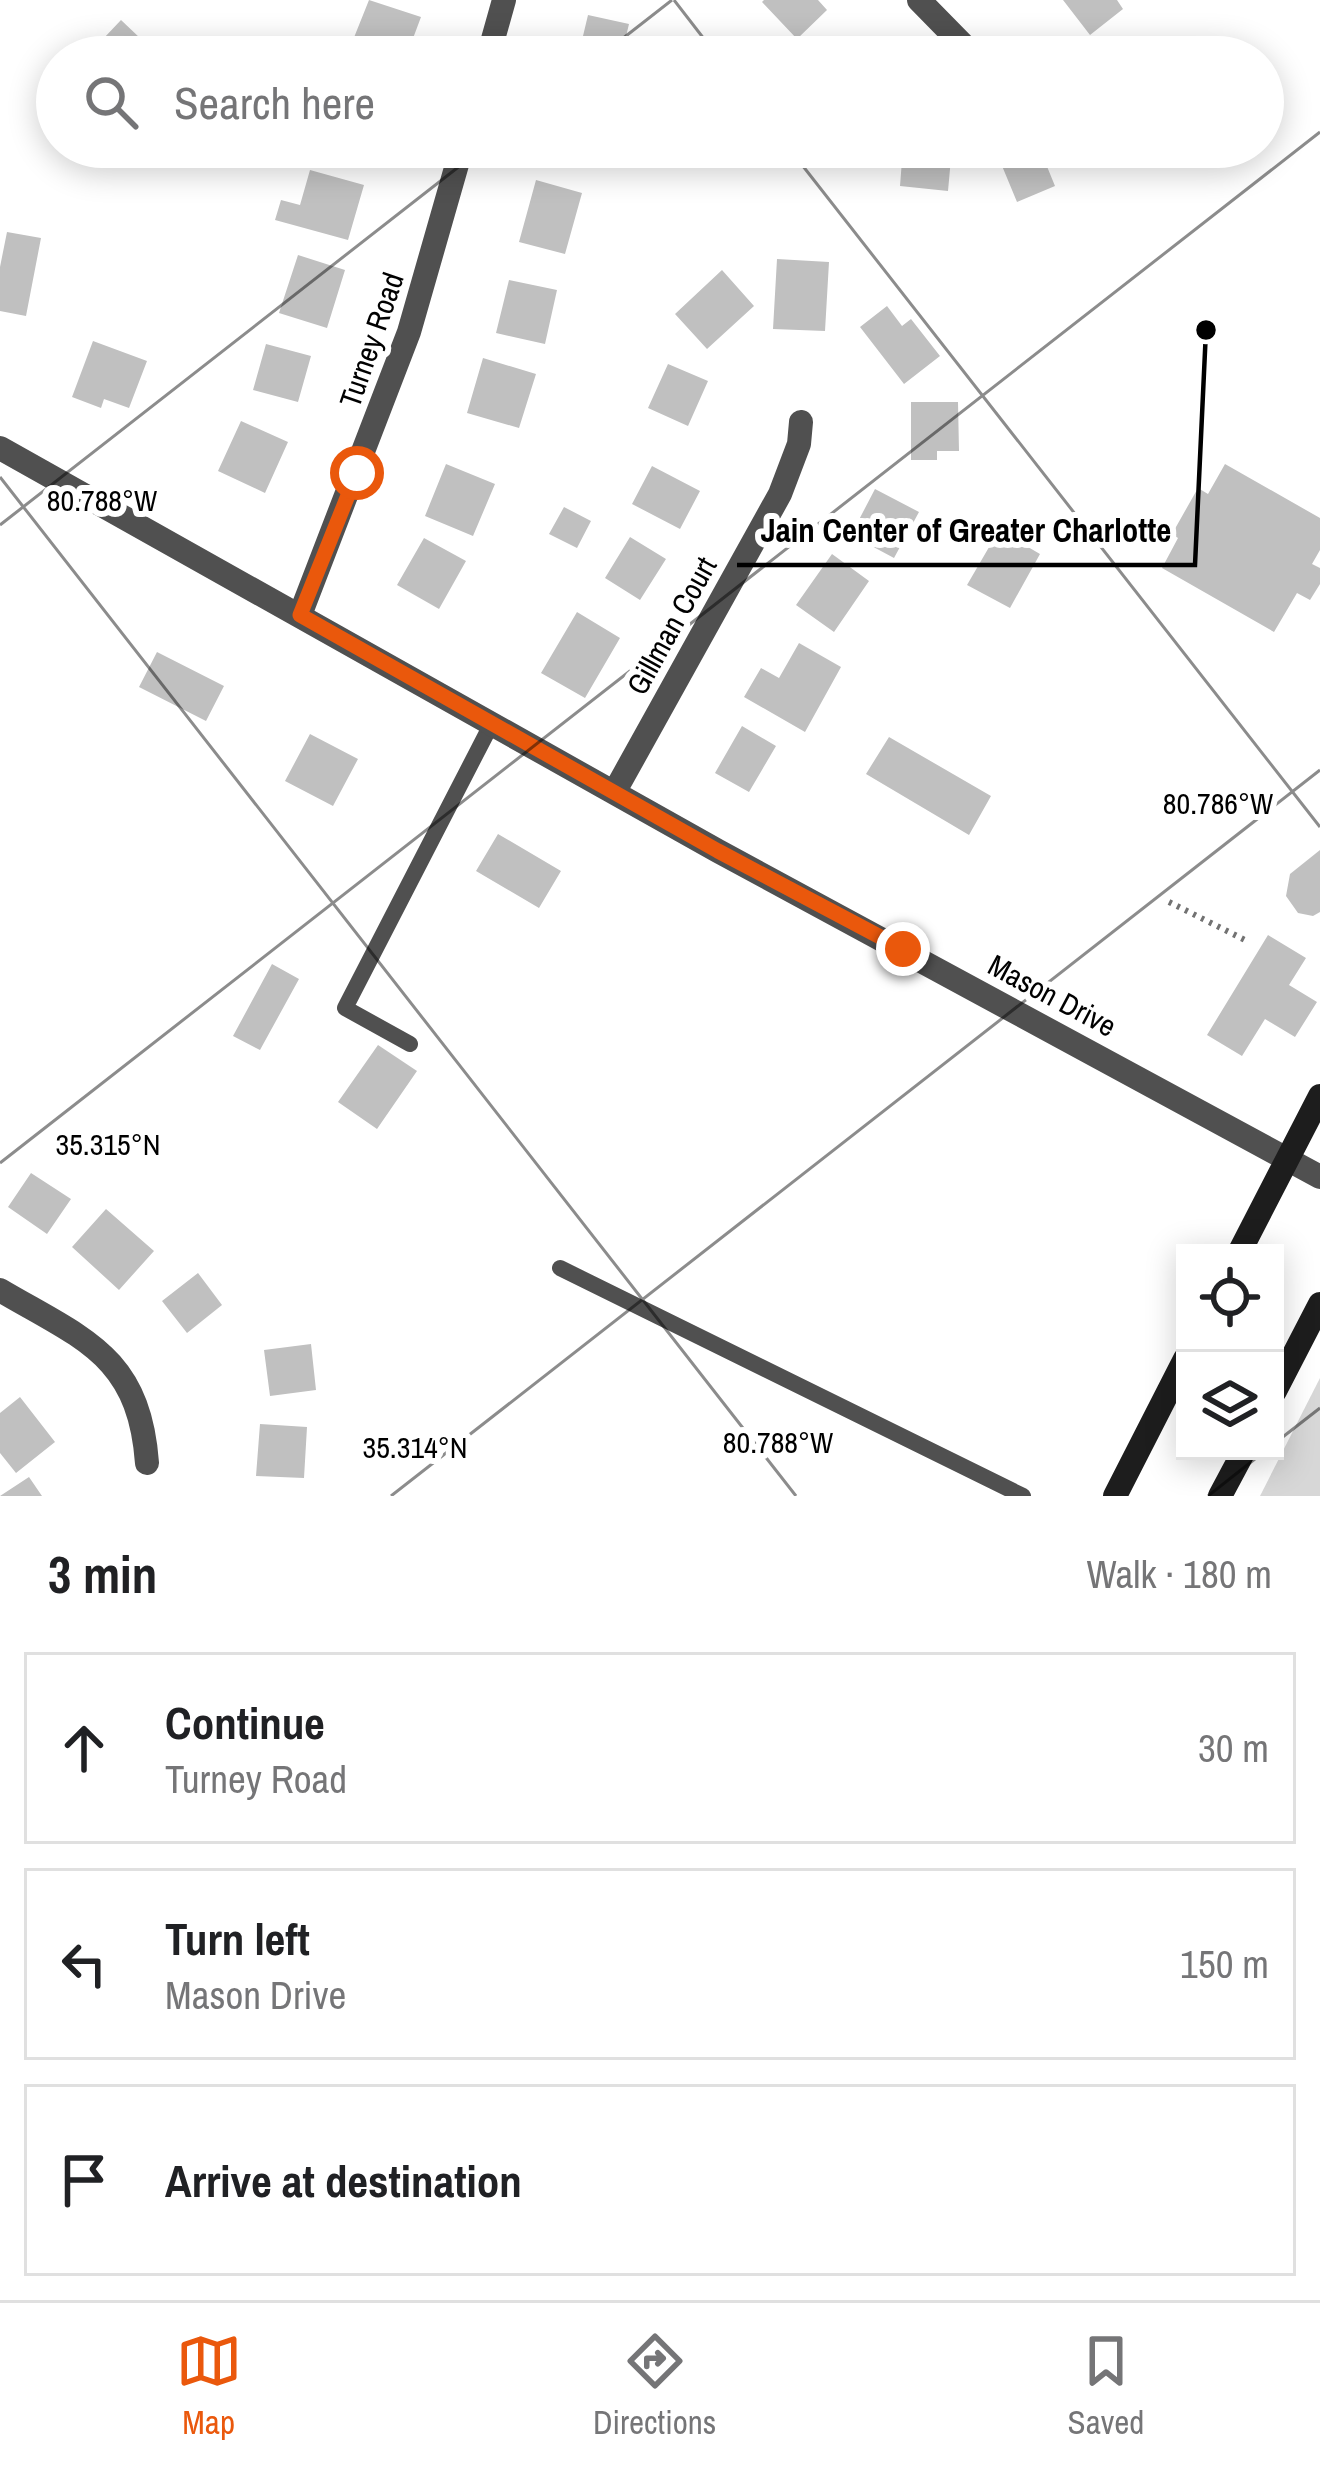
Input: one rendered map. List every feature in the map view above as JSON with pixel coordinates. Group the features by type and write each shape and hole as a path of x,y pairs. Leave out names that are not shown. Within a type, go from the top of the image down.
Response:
{"main road":[{"path":"1244,1244 1320,1096"},
{"path":"1284,1373 1320,1304"},
{"path":"1115,1496 1176,1377"},
{"path":"1220,1496 1239,1460"}],"street":[{"path":"494,36 504,0"},
{"path":"919,0 954,36"},
{"name":"Turney Road","path":"300,615 410,332 456,168"},
{"name":"Gillman Court","path":"615,790 780,494 799,444 801,422"},
{"name":"Mason Drive","path":"0,448 718,851 1320,1177"},
{"path":"0,1290 113,1361 140,1413 147,1463"}],"lane":[{"path":"410,1043 346,1007 492,723"},
{"path":"560,1268 1023,1496"}],"path":[{"path":"1169,902 1246,941"}],"shaded area":[{"path":"1320,1378 1320,1496 1260,1496 1278,1460 1284,1460 1284,1449"}],"building":[{"path":"369,0 421,17 414,36 355,36"},
{"path":"818,0 827,10 800,36 794,36 762,2"},
{"path":"1063,0 1117,0 1123,9 1090,35"},
{"path":"588,15 629,24 626,36 583,36"},
{"path":"121,20 138,36 106,36"},
{"path":"901,168 950,168 948,191 900,186"},
{"path":"1003,168 1048,168 1055,186 1017,202"},
{"path":"310,170 364,185 348,240 275,220 281,200 300,205"},
{"path":"536,180 582,193 565,254 519,242"},
{"path":"7,232 41,238 26,316 0,311 0,267"},
{"path":"298,255 345,270 327,328 279,313"},
{"path":"777,259 829,262 825,331 773,329"},
{"path":"722,270 754,306 707,349 675,314"},
{"path":"509,280 557,290 545,344 496,333"},
{"path":"887,306 902,326 911,319 940,356 904,384 860,327"},
{"path":"93,341 147,361 129,408 104,399 101,408 72,397"},
{"path":"266,344 311,356 298,402 253,390"},
{"path":"483,358 536,374 519,428 467,413"},
{"path":"668,364 708,381 688,426 648,408"},
{"path":"911,402 958,402 959,451 937,451 937,460 911,460"},
{"path":"241,421 288,442 265,493 218,471"},
{"path":"446,464 495,484 473,536 425,516"},
{"path":"1225,464 1320,518 1320,550 1312,564 1320,568 1320,584 1310,600 1297,593 1274,632 1162,568 1178,538 1172,534 1198,488 1208,494"},
{"path":"652,466 700,491 680,529 632,504"},
{"path":"875,489 919,512 894,558 851,535"},
{"path":"564,507 591,521 577,548 549,534"},
{"path":"999,530 1040,554 1010,608 967,585"},
{"path":"630,537 666,559 640,600 605,578"},
{"path":"424,538 466,561 439,609 397,585"},
{"path":"832,554 869,581 834,632 796,605"},
{"path":"577,612 620,638 585,698 541,673"},
{"path":"799,643 841,667 805,732 744,697 761,668 779,678"},
{"path":"157,652 224,686 206,721 139,687"},
{"path":"742,726 776,746 749,792 715,773"},
{"path":"310,734 358,759 333,806 285,781"},
{"path":"889,737 991,796 969,835 866,774"},
{"path":"498,834 561,871 539,908 476,871"},
{"path":"1320,850 1320,912 1313,916 1298,913 1286,896 1290,874"},
{"path":"1268,935 1306,958 1289,985 1317,1002 1295,1037 1265,1019 1242,1056 1207,1035"},
{"path":"272,964 299,979 260,1050 233,1036"},
{"path":"378,1045 417,1071 377,1129 338,1102"},
{"path":"31,1173 71,1199 47,1234 8,1207"},
{"path":"106,1209 154,1251 119,1290 72,1247"},
{"path":"198,1273 222,1305 187,1333 162,1301"},
{"path":"311,1344 316,1390 270,1396 264,1350"},
{"path":"20,1397 55,1442 16,1473 0,1453 0,1413"},
{"path":"260,1424 307,1427 304,1478 256,1476"},
{"path":"29,1477 42,1496 0,1496"}],"place":[{"name":"Jain Center of Greater Charlotte","path":"1206,330"}],"route":[{"path":"357,473 300,615 718,851 903,949"}]}
